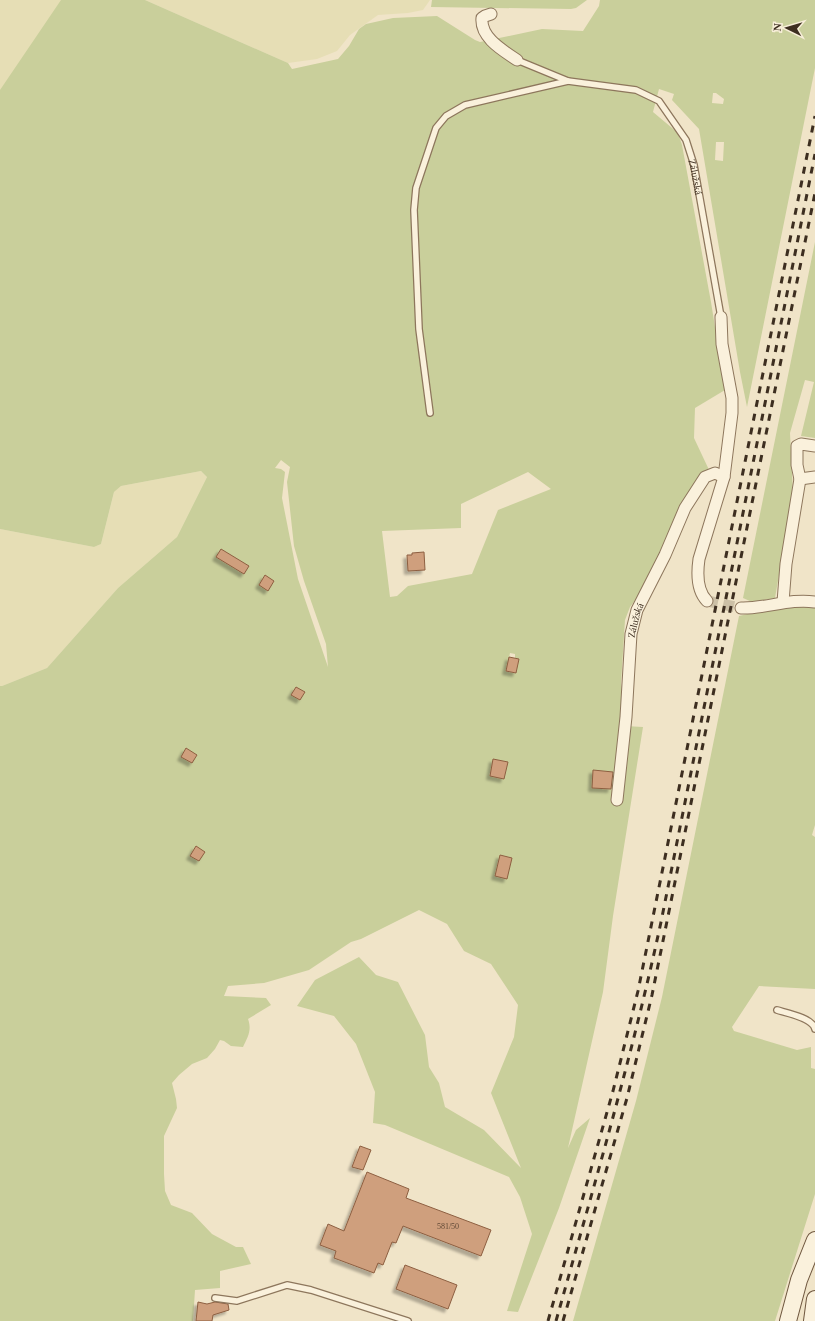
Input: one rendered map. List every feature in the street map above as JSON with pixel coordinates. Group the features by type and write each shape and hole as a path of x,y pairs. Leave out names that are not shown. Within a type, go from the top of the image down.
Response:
{"main road":[{"path":"788,1321 799,1280 815,1240"},
{"path":"812,1321 815,1299"}],"street":[{"name":"Zálužská","path":"492,14 482,18 481,23 484,30 495,44 517,60"},
{"name":"Zálužská","path":"707,601 702,596 700,588 698,571 699,559 724,477 732,413 732,398 722,344 721,317"},
{"path":"783,602 786,564 800,479 796,465 797,446 802,444 815,446"},
{"name":"Zálužská","path":"617,800 626,717 631,634 636,610 665,555 685,508 705,477 715,473 724,477"},
{"path":"800,479 815,477"},
{"path":"741,608 750,608 783,602 815,602"}],"lane":[{"name":"Zálužská","path":"517,60 568,81 636,90 659,101 686,140 694,165 721,317"},
{"path":"430,413 420,329 414,210 416,188 436,128 446,116 465,105 568,81"},
{"path":"777,1010 810,1021 814,1025 815,1029"},
{"path":"216,1298 237,1301 287,1285 311,1290 408,1321"}],"shaded area":[{"path":"0,0 65,0 0,97"},
{"path":"145,0 430,0 423,10 408,13 378,15 350,35 337,51 317,59 288,63"},
{"path":"201,471 207,477 177,537 118,588 47,668 0,686 0,529 94,547 101,544 114,492 121,486"}],"green space":[{"path":"61,0 145,0 288,63 292,69 338,59 349,46 359,29 366,24 393,18 437,16 480,42 542,29 583,31 599,6 600,0 815,0 815,68 747,407 699,129 672,100 674,94 659,89 653,112 678,133 682,145 711,302 725,390 695,408 694,438 710,472 640,594 630,607 625,620 621,683 625,726 643,727 613,916 603,992 568,1148 576,1130 590,1118 559,1208 518,1312 507,1311 532,1234 520,1197 509,1177 385,1125 373,1123 375,1092 356,1044 334,1016 297,1006 315,980 359,957 376,975 398,982 425,1035 429,1067 439,1083 445,1107 484,1130 521,1168 491,1093 514,1037 518,1005 491,964 464,951 447,924 419,910 361,939 351,942 309,970 264,983 228,986 224,996 266,998 271,1005 248,1019 248,1037 243,1047 231,1046 220,1040 215,1049 207,1058 192,1064 172,1083 177,1108 164,1136 165,1191 171,1205 192,1213 212,1234 236,1247 243,1247 251,1264 220,1271 220,1288 195,1290 193,1321 0,1321 0,686 47,668 118,588 177,537 207,477 201,471 121,486 114,492 101,544 94,547 0,529 0,90","holes":["713,93 716,93 724,99 723,104 712,103","716,142 724,142 723,161 715,160","281,460 290,467 287,482 294,546 304,581 326,644 328,667 298,579 282,498 285,472 281,469 275,468","528,472 551,489 498,510 472,574 408,586 397,596 390,597 382,531 461,528 461,504","510,653 515,654 515,658 519,659 515,673 506,671"]},
{"path":"432,0 587,0 576,8 571,9 431,7"},
{"path":"815,242 815,438 801,436 814,382 805,380 790,433 793,494 775,598 752,602 743,598"},
{"path":"800,604 815,606 815,825 812,835 815,837 815,989 759,986 732,1027 734,1031 797,1050 811,1047 811,1068 815,1069 815,1194 775,1321 573,1321 636,1101 662,997 739,616 773,608"}],"building":[{"path":"221,549 249,566 244,574 216,557"},
{"path":"424,552 425,570 408,571 407,555"},
{"path":"265,575 274,581 268,591 259,585"},
{"path":"509,657 519,659 516,673 506,671"},
{"path":"296,687 305,692 300,700 291,695"},
{"path":"186,748 197,755 192,763 181,757"},
{"path":"493,759 508,762 504,779 490,776"},
{"path":"593,770 613,772 611,789 592,788"},
{"path":"196,846 205,852 199,861 190,856"},
{"path":"500,855 512,858 507,879 495,876"},
{"path":"360,1146 371,1150 363,1170 352,1167"},
{"path":"367,1172 409,1189 406,1198 491,1230 481,1256 403,1226 396,1243 392,1242 383,1265 378,1263 374,1273 334,1258 336,1251 320,1245 328,1224 344,1231"},
{"path":"405,1265 457,1285 448,1309 396,1289"},
{"path":"198,1302 207,1304 215,1302 228,1304 229,1310 213,1315 212,1321 196,1321"}],"tunnel":[{"path":"707,601 741,608"}],"railway":[{"path":"548,1321 613,1091 638,991 815,116"},
{"path":"556,1321 625,1073 650,972 815,154"},
{"path":"563,1321 627,1098 652,995 815,193"}]}
